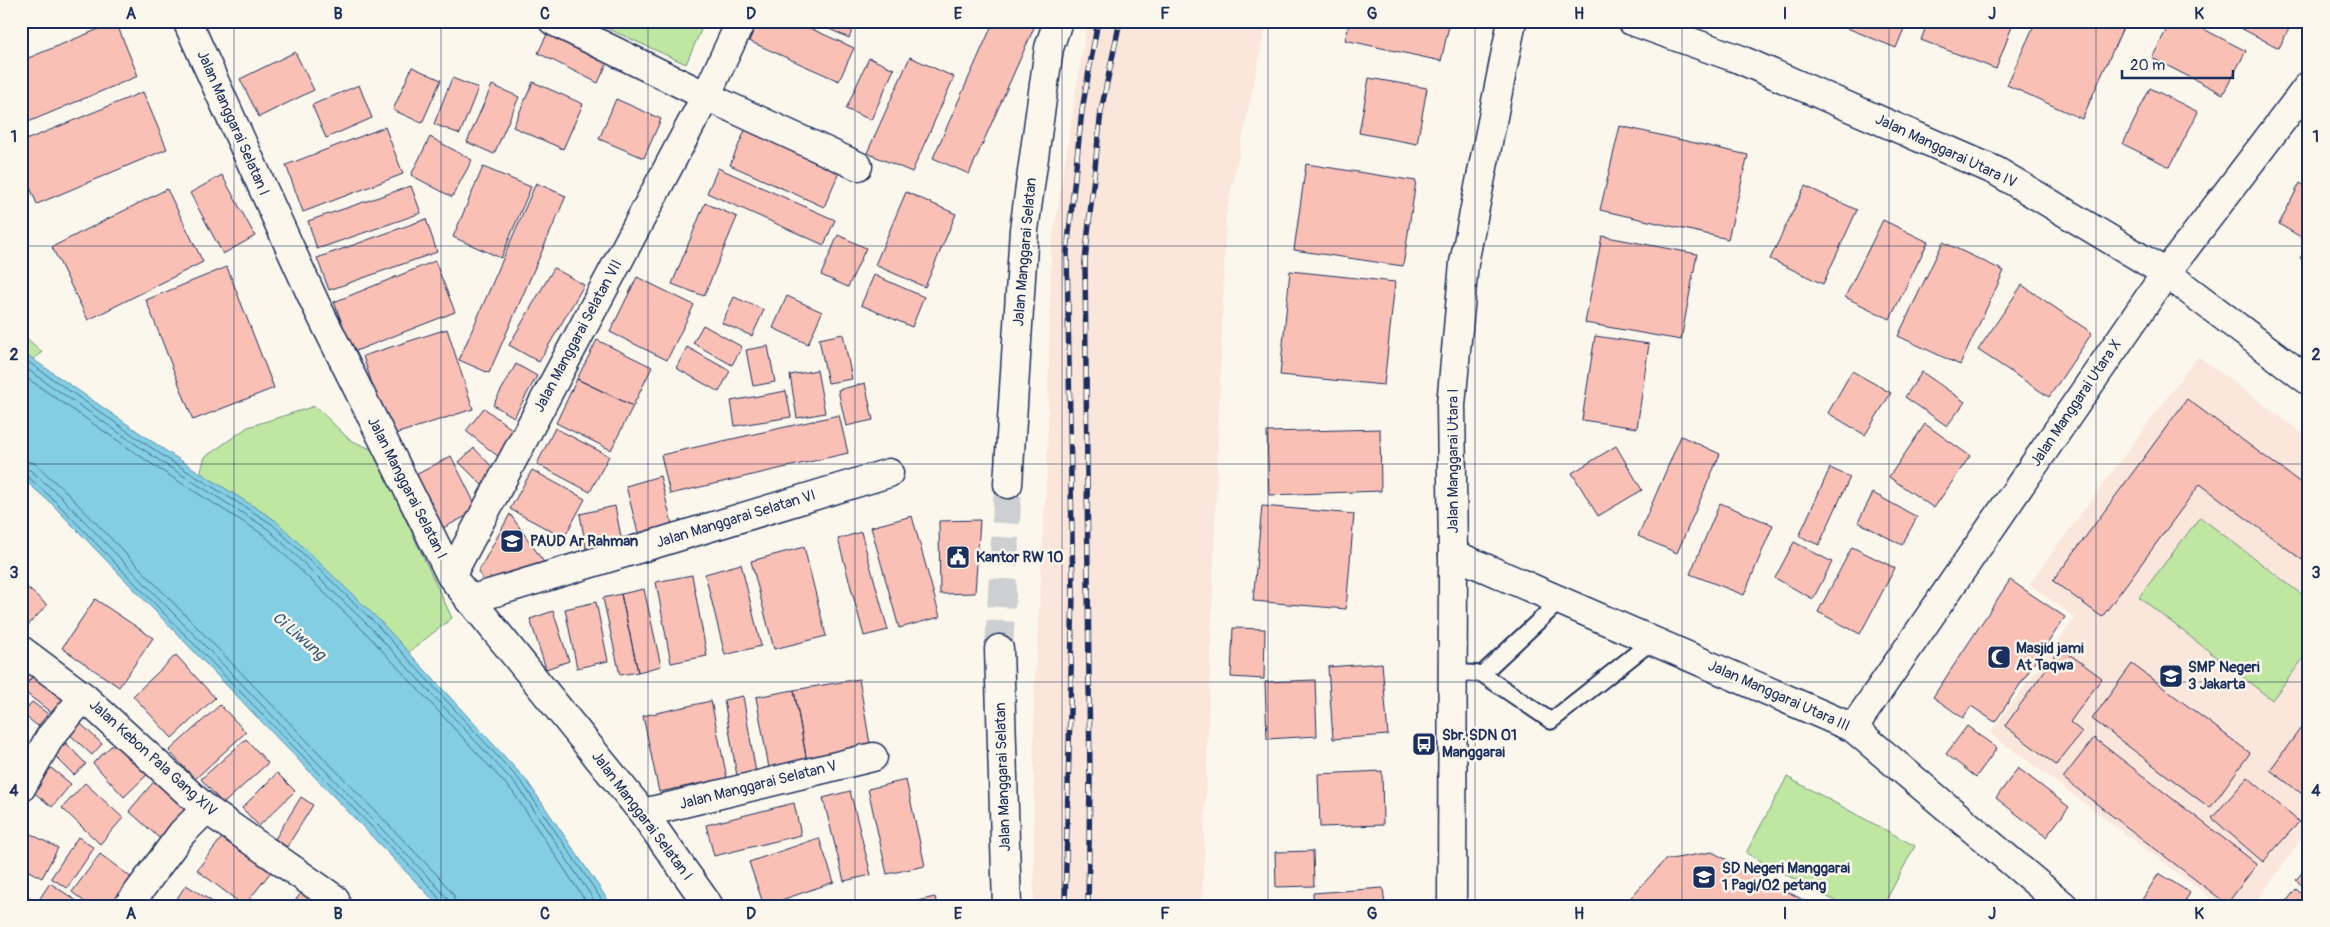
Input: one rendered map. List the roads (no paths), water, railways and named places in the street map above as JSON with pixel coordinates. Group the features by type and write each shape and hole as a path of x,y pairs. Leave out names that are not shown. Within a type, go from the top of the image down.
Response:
{"street":[{"name":"Jalan Manggarai Selatan I","path":"187,21 315,303 451,576 643,813 709,906"},
{"path":"553,21 706,96 858,166"},
{"name":"Jalan Manggarai Selatan VII","path":"451,576 706,96 740,21"},
{"name":"Jalan Manggarai Selatan","path":"1008,484 1024,230 1049,48 1058,21"},
{"name":"Jalan Manggarai Utara I","path":"1452,906 1453,554 1451,405 1464,263 1512,21"},
{"name":"Jalan Manggarai Utara IV","path":"1632,21 1739,59 1996,171 2166,273 2309,381"},
{"name":"Jalan Manggarai Utara X","path":"1853,728 2166,273 2309,85"},
{"name":"Jalan Manggarai Selatan VI","path":"469,600 889,473"},
{"name":"Jalan Manggarai Utara III","path":"1453,554 1853,728 2064,906"},
{"name":"Jalan Manggarai Selatan","path":"999,649 1007,906"},
{"name":"Jalan Kebon Pala Gang XIV","path":"21,650 84,697 206,809 335,899"},
{"path":"21,788 50,737 84,697"},
{"name":"Jalan Manggarai Selatan V","path":"643,813 873,757"},
{"path":"128,906 182,834 206,809"}],"lane":[{"path":"1482,674 1560,601"},
{"path":"1453,672 1482,674 1551,721 1652,641"}],"water":[{"name":"Ci Liwung","path":"21,351 169,453 275,520 379,620 527,781 612,906 439,906 52,504 21,477"}],"tunnel":[{"path":"999,649 1008,484"}],"railway":[{"path":"1065,906 1073,593 1067,252 1082,110 1098,21"},
{"path":"1088,906 1090,784 1085,261 1101,111 1120,21"}],"place":[{"name":"PAUD Ar Rahman","path":"512,541"},
{"name":"Kantor RW 10","path":"958,557"},
{"name":"Masjid jami At Taqwa","path":"1999,657"},
{"name":"SMP Negeri 3 Jakarta","path":"2171,676"},
{"name":"Sbr. SDN 01 Manggarai","path":"1424,744"},
{"name":"SD Negeri Manggarai 1 Pagi/02 petang","path":"1704,877"}]}
